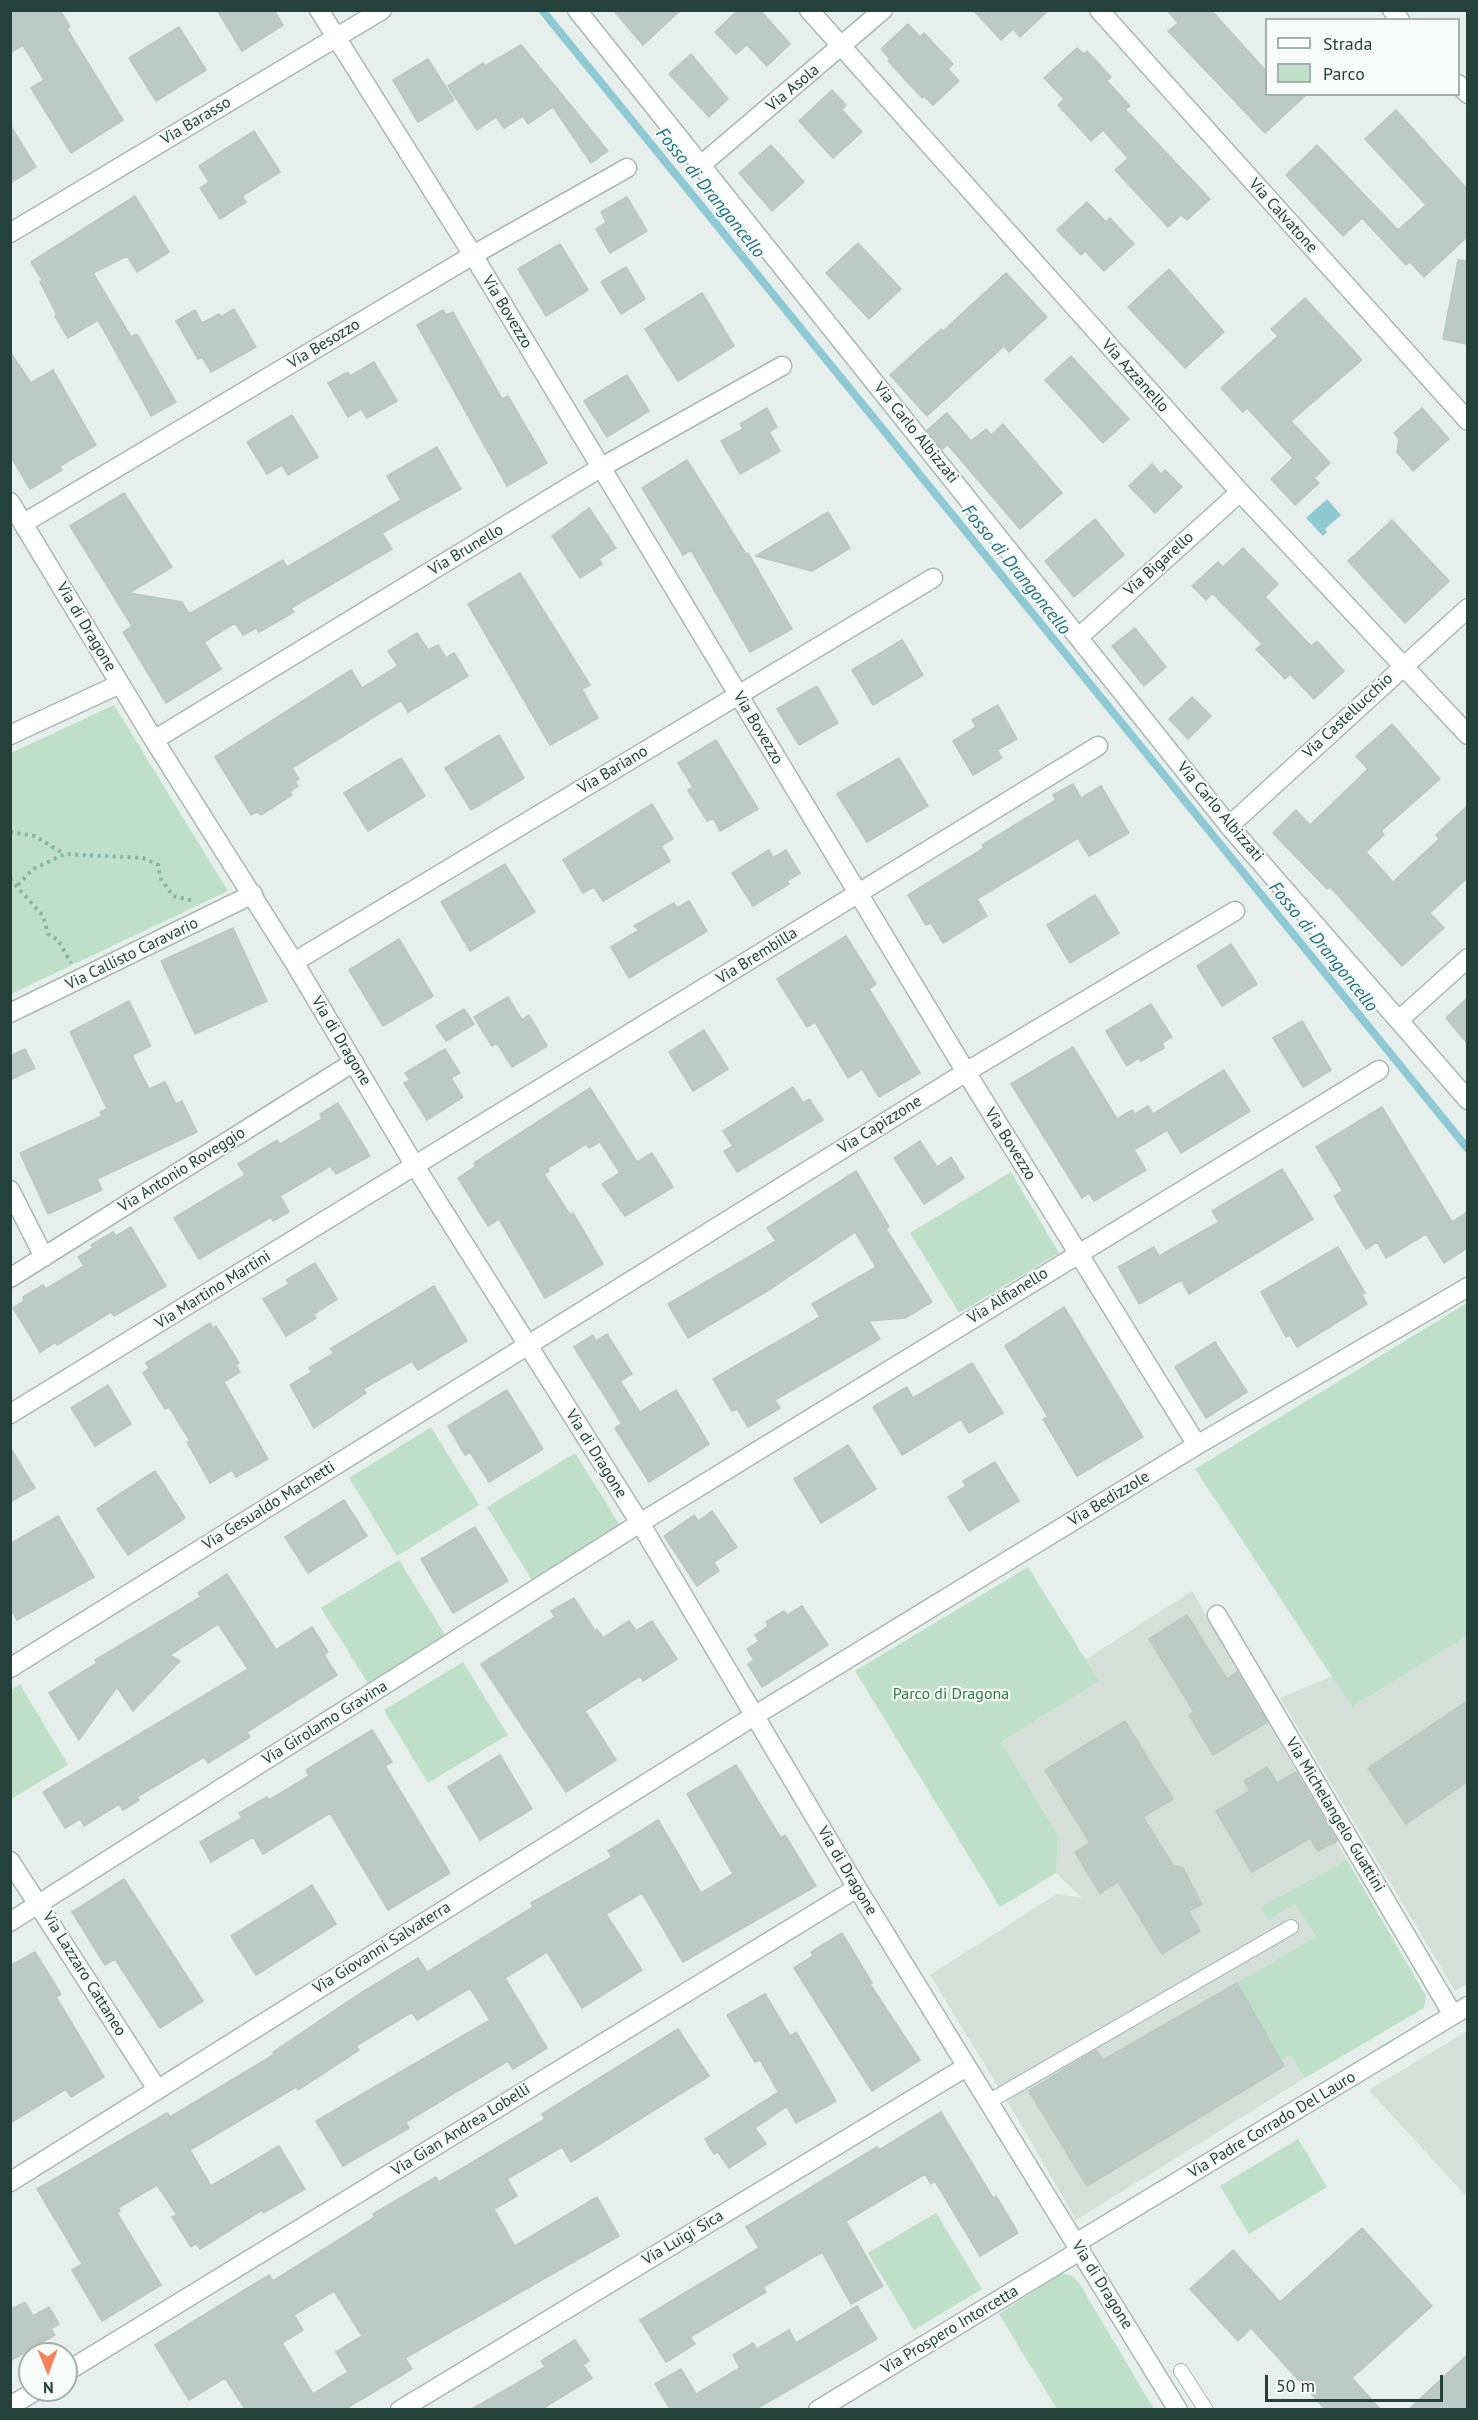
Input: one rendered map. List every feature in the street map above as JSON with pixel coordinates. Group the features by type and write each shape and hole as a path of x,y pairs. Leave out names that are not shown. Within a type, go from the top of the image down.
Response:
{"street":[{"name":"Via Bovezzo","path":"319,10 473,255 966,1072 1197,1445"},
{"name":"Via Barasso","path":"10,233 382,10"},
{"name":"Via Carlo Albizzati","path":"577,10 1229,826 1467,1100"},
{"name":"Via Azzanello","path":"809,10 1240,492 1467,735"},
{"name":"Via Asola","path":"700,165 883,10"},
{"name":"Via Calvatone","path":"1099,10 1467,420"},
{"name":"Via Besozzo","path":"24,523 473,255 627,168"},
{"name":"Via Brunello","path":"154,740 600,468 782,366"},
{"name":"Via Bigarello","path":"1079,637 1240,492"},
{"name":"Via di Dragone","path":"10,502 154,740 294,962 415,1166 640,1523 856,1888 1178,2409"},
{"name":"Via Bariano","path":"294,962 933,579"},
{"name":"Via Castellucchio","path":"1229,826 1467,608"},
{"path":"10,735 120,684"},
{"name":"Via Brembilla","path":"415,1166 1098,746"},
{"name":"Via Callisto Caravario","path":"10,1013 252,894"},
{"name":"Via Capizzone","path":"527,1344 966,1072 1235,911"},
{"path":"1399,1020 1467,958"},
{"name":"Via Antonio Roveggio","path":"10,1278 354,1062"},
{"name":"Via Alfianello","path":"640,1523 1077,1253 1379,1070"},
{"name":"Via Martino Martini","path":"10,1414 415,1166"},
{"path":"10,1190 44,1257"},
{"name":"Via Bedizzole","path":"754,1716 1197,1445 1467,1287"},
{"name":"Via Gesualdo Machetti","path":"10,1668 527,1344"},
{"name":"Via Girolamo Gravina","path":"10,1922 640,1523"},
{"name":"Via Michelangelo Guattini","path":"1216,1615 1460,2011"},
{"name":"Via Giovanni Salvaterra","path":"10,2182 754,1716"},
{"name":"Via Lazzaro Cattaneo","path":"10,1861 157,2089"},
{"name":"Via Gian Andrea Lobelli","path":"78,2365 856,1888"},
{"name":"Via Padre Corrado Del Lauro","path":"1078,2246 1460,2011"},
{"name":"Via Luigi Sica","path":"400,2409 966,2067"},
{"name":"Via Prospero Intorcetta","path":"818,2409 1078,2246"}],"lane":[{"path":"988,2102 1291,1927"},
{"path":"1181,2371 1206,2409"}],"path":[{"path":"10,832 35,836 65,854"},
{"path":"18,885 33,869 65,854 143,858 158,865 161,879 173,896 194,901 210,916"},
{"path":"10,879 18,885 43,915 48,934 58,940 81,979"}],"shaded area":[{"path":"1192,1591 1347,1860 1260,1907 1268,1919 1295,1903 1316,1938 1282,2061 1291,2054 1305,2078 1076,2220 930,1975 1057,1894 1082,1898 1056,1873 1058,1835 1001,1742 1098,1681 1085,1660"},
{"path":"1467,1636 1468,1983 1455,1991 1280,1698 1332,1676 1352,1707"},
{"path":"1467,2031 1467,2197 1369,2090"}],"green space":[{"path":"114,705 228,891 11,994 11,753"},
{"path":"1011,1172 1059,1253 959,1313 910,1233"},
{"path":"1467,1303 1467,1636 1352,1707 1195,1469"},
{"path":"431,1427 479,1505 397,1556 349,1478"},
{"path":"575,1453 621,1527 533,1582 487,1507"},
{"path":"399,1560 447,1638 369,1685 321,1608"},
{"name":"Parco di Dragona","path":"1028,1567 1099,1681 1001,1742 1058,1835 1056,1873 1000,1907 855,1671"},
{"path":"463,1662 508,1735 428,1783 384,1710"},
{"path":"20,1684 68,1765 11,1799 11,1690"},
{"path":"1347,1860 1426,1996 1424,2008 1305,2078 1291,2055 1281,2061 1237,1983 1316,1937 1295,1904 1268,1920 1260,1907"},
{"path":"1298,2139 1327,2187 1249,2234 1220,2186"},
{"path":"936,2213 982,2289 914,2330 868,2253"},
{"path":"1062,2273 1073,2276 1079,2283 1154,2409 1057,2409 999,2314"}],"water":[{"path":"1327,499 1341,515 1325,529 1327,532 1323,536 1306,518"}],"building":[{"path":"10,10 60,10 70,27 67,29 123,120 71,153 31,88 44,80 23,45 10,53"},
{"path":"217,10 274,10 283,25 242,51"},
{"path":"613,10 681,10 643,45"},
{"path":"738,10 760,10 790,44 767,66 747,45 736,54 715,32"},
{"path":"973,10 1049,10 1020,37 1013,29 1001,40"},
{"path":"1167,10 1211,10 1265,70 1265,96 1305,96 1265,133 1168,31 1178,23"},
{"path":"908,24 920,37 924,33 953,64 948,69 959,81 933,105 924,96 922,98 888,61 890,59 881,49"},
{"path":"179,27 206,70 156,101 129,58"},
{"path":"521,45 608,151 591,163 553,107 528,124 523,116 504,128 496,117 477,130 448,86 483,63 485,66"},
{"path":"1077,48 1084,54 1087,51 1111,77 1107,81 1130,106 1125,109 1210,199 1187,220 1181,215 1168,227 1115,170 1128,158 1103,130 1091,141 1058,105 1064,99 1044,78"},
{"path":"691,54 728,99 709,117 669,74"},
{"path":"428,59 454,100 418,122 393,80"},
{"path":"832,90 846,105 842,110 862,132 833,158 799,121"},
{"path":"1396,110 1467,189 1467,237 1424,277 1410,262 1406,265 1362,218 1343,236 1286,175 1317,145 1398,230 1426,205 1365,139"},
{"path":"10,125 36,167 10,183"},
{"path":"254,131 280,172 242,196 246,202 220,219 200,188 209,182 199,166"},
{"path":"771,145 804,182 772,211 739,173"},
{"path":"135,196 169,252 137,272 127,256 93,273 131,337 137,334 176,402 151,416 98,320 68,338 55,316 57,315 40,282 42,280 31,262"},
{"path":"627,197 647,231 610,253 596,229 606,222 601,212"},
{"path":"1087,202 1106,222 1110,218 1134,244 1104,271 1085,251 1081,255 1057,230"},
{"path":"858,243 901,289 869,319 826,273"},
{"path":"560,244 588,290 546,316 518,269"},
{"path":"1458,260 1467,261 1467,344 1443,339"},
{"path":"626,267 645,299 621,314 601,282"},
{"path":"1169,269 1224,332 1185,368 1128,307"},
{"path":"1006,273 1047,317 1009,352 1004,346 927,416 890,375 941,329 943,331"},
{"path":"702,293 734,346 678,381 645,329"},
{"path":"1305,298 1362,360 1291,421 1330,463 1314,478 1319,483 1295,505 1271,479 1293,458 1247,408 1243,412 1221,388 1278,336 1271,329"},
{"path":"234,309 256,347 211,372 202,357 198,359 176,321 195,310 202,323 219,314 221,317"},
{"path":"443,310 446,315 453,312 502,399 508,396 547,463 507,486 417,325"},
{"path":"10,352 31,383 53,370 96,445 60,466 62,470 30,489 10,455"},
{"path":"1071,356 1129,419 1103,443 1045,380"},
{"path":"374,362 397,401 367,418 361,409 348,417 328,383 348,372 350,376"},
{"path":"627,375 649,411 607,437 584,401"},
{"path":"767,408 777,427 769,432 780,451 740,474 721,441 743,429 740,424"},
{"path":"1422,408 1449,439 1413,471 1397,452 1399,439 1394,433"},
{"path":"947,413 971,441 986,429 991,435 1003,424 1062,493 1020,529 948,445 942,449 927,430"},
{"path":"292,415 318,457 288,475 282,465 267,474 247,442"},
{"path":"437,447 461,489 382,533 392,549 291,608 294,612 259,632 256,628 243,635 235,623 204,642 221,669 166,703 123,632 132,626 70,526 124,493 172,567 129,593 182,602 189,614 283,560 287,567 401,500 387,476"},
{"path":"687,460 746,554 748,553 792,629 750,652 691,550 683,555 642,488"},
{"path":"1152,464 1161,474 1165,470 1182,487 1155,513 1129,486"},
{"path":"589,508 616,548 599,559 602,564 580,578 552,536"},
{"path":"828,512 850,548 812,571 756,556"},
{"path":"1095,519 1124,555 1074,597 1045,561"},
{"path":"1392,520 1449,581 1405,623 1348,561"},
{"path":"1243,548 1278,584 1265,597 1311,646 1317,641 1344,671 1314,699 1290,674 1285,679 1256,649 1262,644 1212,593 1206,600 1192,586 1218,562 1223,567"},
{"path":"520,573 590,685 582,689 598,718 550,745 468,604"},
{"path":"1135,628 1166,667 1144,686 1112,646"},
{"path":"417,633 428,650 438,645 446,658 454,653 468,676 408,712 401,700 292,768 299,779 295,781 298,786 290,792 292,795 261,815 257,812 251,815 215,757 351,670 362,688 398,666 388,651"},
{"path":"902,640 923,675 873,705 852,670"},
{"path":"817,686 838,723 799,745 777,709"},
{"path":"1192,697 1211,716 1188,739 1169,719"},
{"path":"998,705 1017,739 997,750 1002,758 973,775 953,741 976,727 972,720"},
{"path":"1392,724 1440,779 1381,831 1384,835 1366,852 1393,882 1439,839 1436,835 1467,806 1467,878 1430,913 1444,928 1402,966 1330,887 1327,889 1273,833 1296,810 1310,825 1368,769 1356,756"},
{"path":"499,735 524,778 471,810 445,768"},
{"path":"716,740 758,809 720,831 713,818 707,821 688,790 693,787 678,763"},
{"path":"401,758 425,796 368,831 344,793"},
{"path":"899,758 928,806 867,842 837,794"},
{"path":"1073,784 1081,798 1101,786 1129,833 1089,856 1078,838 977,899 987,916 943,943 931,923 926,925 908,895 984,848 982,845 1056,800 1053,795"},
{"path":"652,804 673,839 661,846 670,861 603,901 594,887 583,893 563,860"},
{"path":"769,850 773,858 786,850 800,873 787,881 789,884 753,906 732,873"},
{"path":"505,864 535,912 470,951 441,902"},
{"path":"1095,895 1119,933 1070,963 1047,925"},
{"path":"689,901 707,931 629,978 611,947 639,930 634,926 674,903 677,908"},
{"path":"233,928 267,1001 195,1034 161,961"},
{"path":"846,936 876,984 869,989 920,1073 879,1097 862,1069 848,1078 815,1022 807,1027 777,979"},
{"path":"399,939 433,996 383,1026 349,970"},
{"path":"1231,944 1257,984 1222,1006 1197,966"},
{"path":"508,997 522,1020 529,1015 547,1046 512,1067 497,1043 492,1046 474,1017"},
{"path":"1467,998 1467,1043 1446,1018"},
{"path":"129,1001 151,1046 132,1055 149,1089 165,1082 176,1104 182,1101 197,1132 97,1179 102,1190 48,1214 20,1153 102,1116 100,1112 107,1109 70,1032"},
{"path":"1151,1004 1172,1037 1162,1043 1164,1048 1141,1061 1139,1058 1127,1066 1106,1031"},
{"path":"464,1009 474,1024 446,1041 436,1026"},
{"path":"1302,1021 1331,1070 1303,1087 1273,1038"},
{"path":"704,1030 728,1069 693,1091 669,1052"},
{"path":"1073,1047 1117,1119 1132,1110 1135,1114 1148,1106 1153,1114 1224,1070 1250,1111 1181,1153 1167,1130 1134,1150 1146,1170 1094,1201 1089,1193 1082,1198 1011,1084"},
{"path":"25,1049 35,1068 10,1080 10,1056"},
{"path":"445,1049 460,1073 451,1078 463,1097 427,1120 404,1083 410,1080 405,1073"},
{"path":"793,1087 803,1103 809,1099 823,1120 737,1172 724,1151 733,1146 723,1131"},
{"path":"590,1088 637,1162 652,1153 673,1187 625,1216 602,1184 620,1173 600,1142 589,1148 586,1144 548,1168 549,1171 544,1174 570,1215 573,1213 603,1264 545,1298 499,1219 488,1226 458,1178 476,1166 474,1163"},
{"path":"338,1103 370,1156 336,1174 330,1166 280,1196 289,1212 273,1221 271,1217 199,1259 174,1218 245,1175 238,1164 277,1140 280,1144 322,1119 320,1114"},
{"path":"1382,1107 1452,1222 1467,1212 1467,1248 1444,1263 1426,1234 1386,1258 1377,1242 1366,1249 1334,1196 1343,1191 1316,1147"},
{"path":"920,1141 937,1167 951,1157 964,1178 924,1204 894,1158"},
{"path":"1282,1169 1313,1219 1189,1294 1181,1280 1139,1304 1118,1267 1154,1247 1159,1256 1219,1222 1212,1211"},
{"path":"856,1171 889,1227 886,1229 932,1302 905,1318 869,1321 880,1339 775,1400 780,1408 748,1427 737,1409 732,1411 713,1379 820,1317 812,1304 876,1267 855,1232 772,1288 688,1338 668,1304 776,1241 767,1228"},
{"path":"131,1227 166,1286 114,1316 111,1312 57,1345 56,1342 40,1352 13,1308 24,1301 23,1297 43,1285 46,1289 84,1266 78,1257 93,1248 91,1245 113,1232 116,1236"},
{"path":"1338,1247 1365,1293 1362,1295 1367,1304 1297,1347 1290,1335 1286,1337 1261,1292"},
{"path":"315,1263 337,1299 314,1314 316,1318 286,1336 263,1299 289,1284 286,1280"},
{"path":"434,1286 467,1341 418,1370 412,1361 363,1389 366,1393 314,1428 290,1385 312,1372 309,1368 334,1353 330,1349"},
{"path":"1064,1307 1143,1437 1077,1476 1043,1419 1048,1417 1005,1346"},
{"path":"210,1323 213,1328 216,1326 239,1363 236,1365 240,1372 224,1382 268,1459 236,1477 232,1470 210,1483 187,1442 190,1441 169,1407 165,1409 143,1373 149,1368 146,1363"},
{"path":"607,1334 632,1374 620,1381 640,1412 676,1390 709,1444 649,1482 615,1428 622,1424 574,1347 593,1335 596,1341"},
{"path":"1215,1342 1247,1392 1206,1418 1175,1367"},
{"path":"972,1363 1003,1413 969,1433 961,1419 902,1455 873,1407 907,1387 913,1398"},
{"path":"108,1385 131,1424 95,1446 71,1408"},
{"path":"507,1390 543,1449 489,1482 470,1452 465,1455 448,1426"},
{"path":"848,1445 876,1489 821,1523 794,1479"},
{"path":"10,1447 35,1488 10,1502"},
{"path":"995,1462 1019,1501 969,1531 948,1497 966,1486 963,1481"},
{"path":"155,1471 185,1518 128,1555 97,1509"},
{"path":"344,1500 367,1536 308,1573 285,1537"},
{"path":"712,1511 737,1547 714,1562 719,1571 697,1586 664,1536 694,1515 698,1521"},
{"path":"58,1516 94,1577 17,1620 10,1608 10,1544"},
{"path":"475,1527 508,1581 453,1613 421,1559"},
{"path":"227,1574 276,1650 312,1627 328,1652 324,1655 337,1675 247,1732 250,1737 208,1763 204,1757 137,1797 139,1800 123,1810 119,1804 84,1826 80,1819 65,1828 43,1792 248,1669 218,1624 170,1655 180,1661 133,1711 117,1687 79,1740 49,1693 97,1663 95,1660 201,1597 198,1593"},
{"path":"574,1598 595,1631 597,1629 603,1638 629,1621 636,1631 652,1621 677,1659 643,1681 640,1676 585,1711 616,1760 566,1792 481,1664 555,1617 551,1611"},
{"path":"802,1606 828,1645 762,1687 748,1664 754,1660 747,1649 759,1641 755,1635 768,1626 766,1622 784,1611 787,1615"},
{"path":"1187,1615 1227,1679 1237,1672 1267,1722 1213,1755 1189,1715 1194,1712 1149,1639"},
{"path":"1467,1701 1467,1782 1406,1824 1368,1768"},
{"path":"1125,1721 1173,1799 1143,1817 1173,1865 1183,1868 1202,1904 1189,1911 1200,1931 1162,1954 1118,1882 1100,1893 1075,1852 1090,1843 1045,1770"},
{"path":"372,1730 392,1762 385,1766 450,1873 388,1910 330,1813 263,1854 253,1837 211,1862 200,1842 242,1818 239,1813 267,1797 269,1800 309,1776 306,1770"},
{"path":"500,1755 532,1809 480,1840 448,1787"},
{"path":"736,1765 781,1838 785,1835 816,1886 683,1962 642,1893 606,1914 642,1970 582,2008 547,1952 505,1978 547,2048 513,2069 508,2061 406,2122 409,2128 343,2166 316,2121 490,2020 470,1988 417,2020 412,2012 356,2046 359,2050 298,2090 296,2087 190,2150 211,2186 279,2146 305,2189 263,2213 262,2210 200,2249 196,2243 191,2247 172,2217 177,2215 157,2185 118,2208 120,2211 117,2213 161,2285 102,2321 72,2270 82,2264 37,2189 167,2113 170,2117 275,2054 273,2052 356,1996 418,1958 427,1972 533,1907 531,1903 612,1857 608,1851 658,1820 701,1893 733,1874 687,1794"},
{"path":"1267,1767 1277,1783 1296,1772 1337,1841 1318,1851 1310,1838 1252,1872 1216,1811 1250,1791 1244,1781"},
{"path":"124,1879 203,2001 160,2028 115,1959 105,1965 72,1912"},
{"path":"312,1885 336,1924 256,1975 231,1936"},
{"path":"842,1933 872,1983 870,1984 920,2060 872,2091 794,1968 813,1956 811,1952"},
{"path":"35,1952 61,1994 56,1997 104,2077 71,2097 66,2089 10,2123 10,1966"},
{"path":"1237,1983 1284,2066 1087,2186 1029,2091 1096,2050 1103,2060"},
{"path":"765,1994 790,2036 796,2032 836,2101 796,2123 760,2060 755,2062 727,2015"},
{"path":"678,2029 709,2076 571,2162 562,2147 507,2179 517,2196 494,2209 515,2246 597,2197 619,2236 405,2358 412,2369 345,2409 245,2409 225,2378 189,2400 155,2345 269,2275 273,2281 375,2217 373,2214 436,2177 439,2182 545,2119 542,2114","holes":["334,2291 362,2336 336,2352 348,2372 313,2394 282,2343 303,2330 294,2315"]},
{"path":"777,2093 786,2107 755,2128 766,2144 729,2168 718,2152 714,2154 705,2139"},
{"path":"941,2112 993,2198 996,2196 1018,2233 980,2256 935,2181 931,2184 925,2174 846,2221 883,2286 851,2304 822,2252 763,2287 766,2292 690,2337 695,2344 666,2362 640,2320 759,2248 746,2227 877,2147 879,2150"},
{"path":"1362,2228 1432,2306 1352,2378 1380,2409 1325,2409 1251,2328 1238,2341 1190,2289 1233,2250 1280,2302"},
{"path":"25,2302 33,2316 49,2307 59,2324 51,2329 55,2335 43,2342 18,2342 18,2356 10,2361 10,2310"},
{"path":"857,2306 877,2339 756,2409 670,2409 655,2384 681,2369 696,2394 740,2368 733,2355 753,2343 757,2349 789,2330 796,2343"},
{"path":"575,2340 589,2361 583,2365 592,2378 542,2409 472,2409 545,2367 541,2361"},
{"path":"1467,2355 1467,2409 1409,2409"}],"waterway":[{"name":"Fosso di Drangoncello","path":"542,10 1468,1149"}]}
